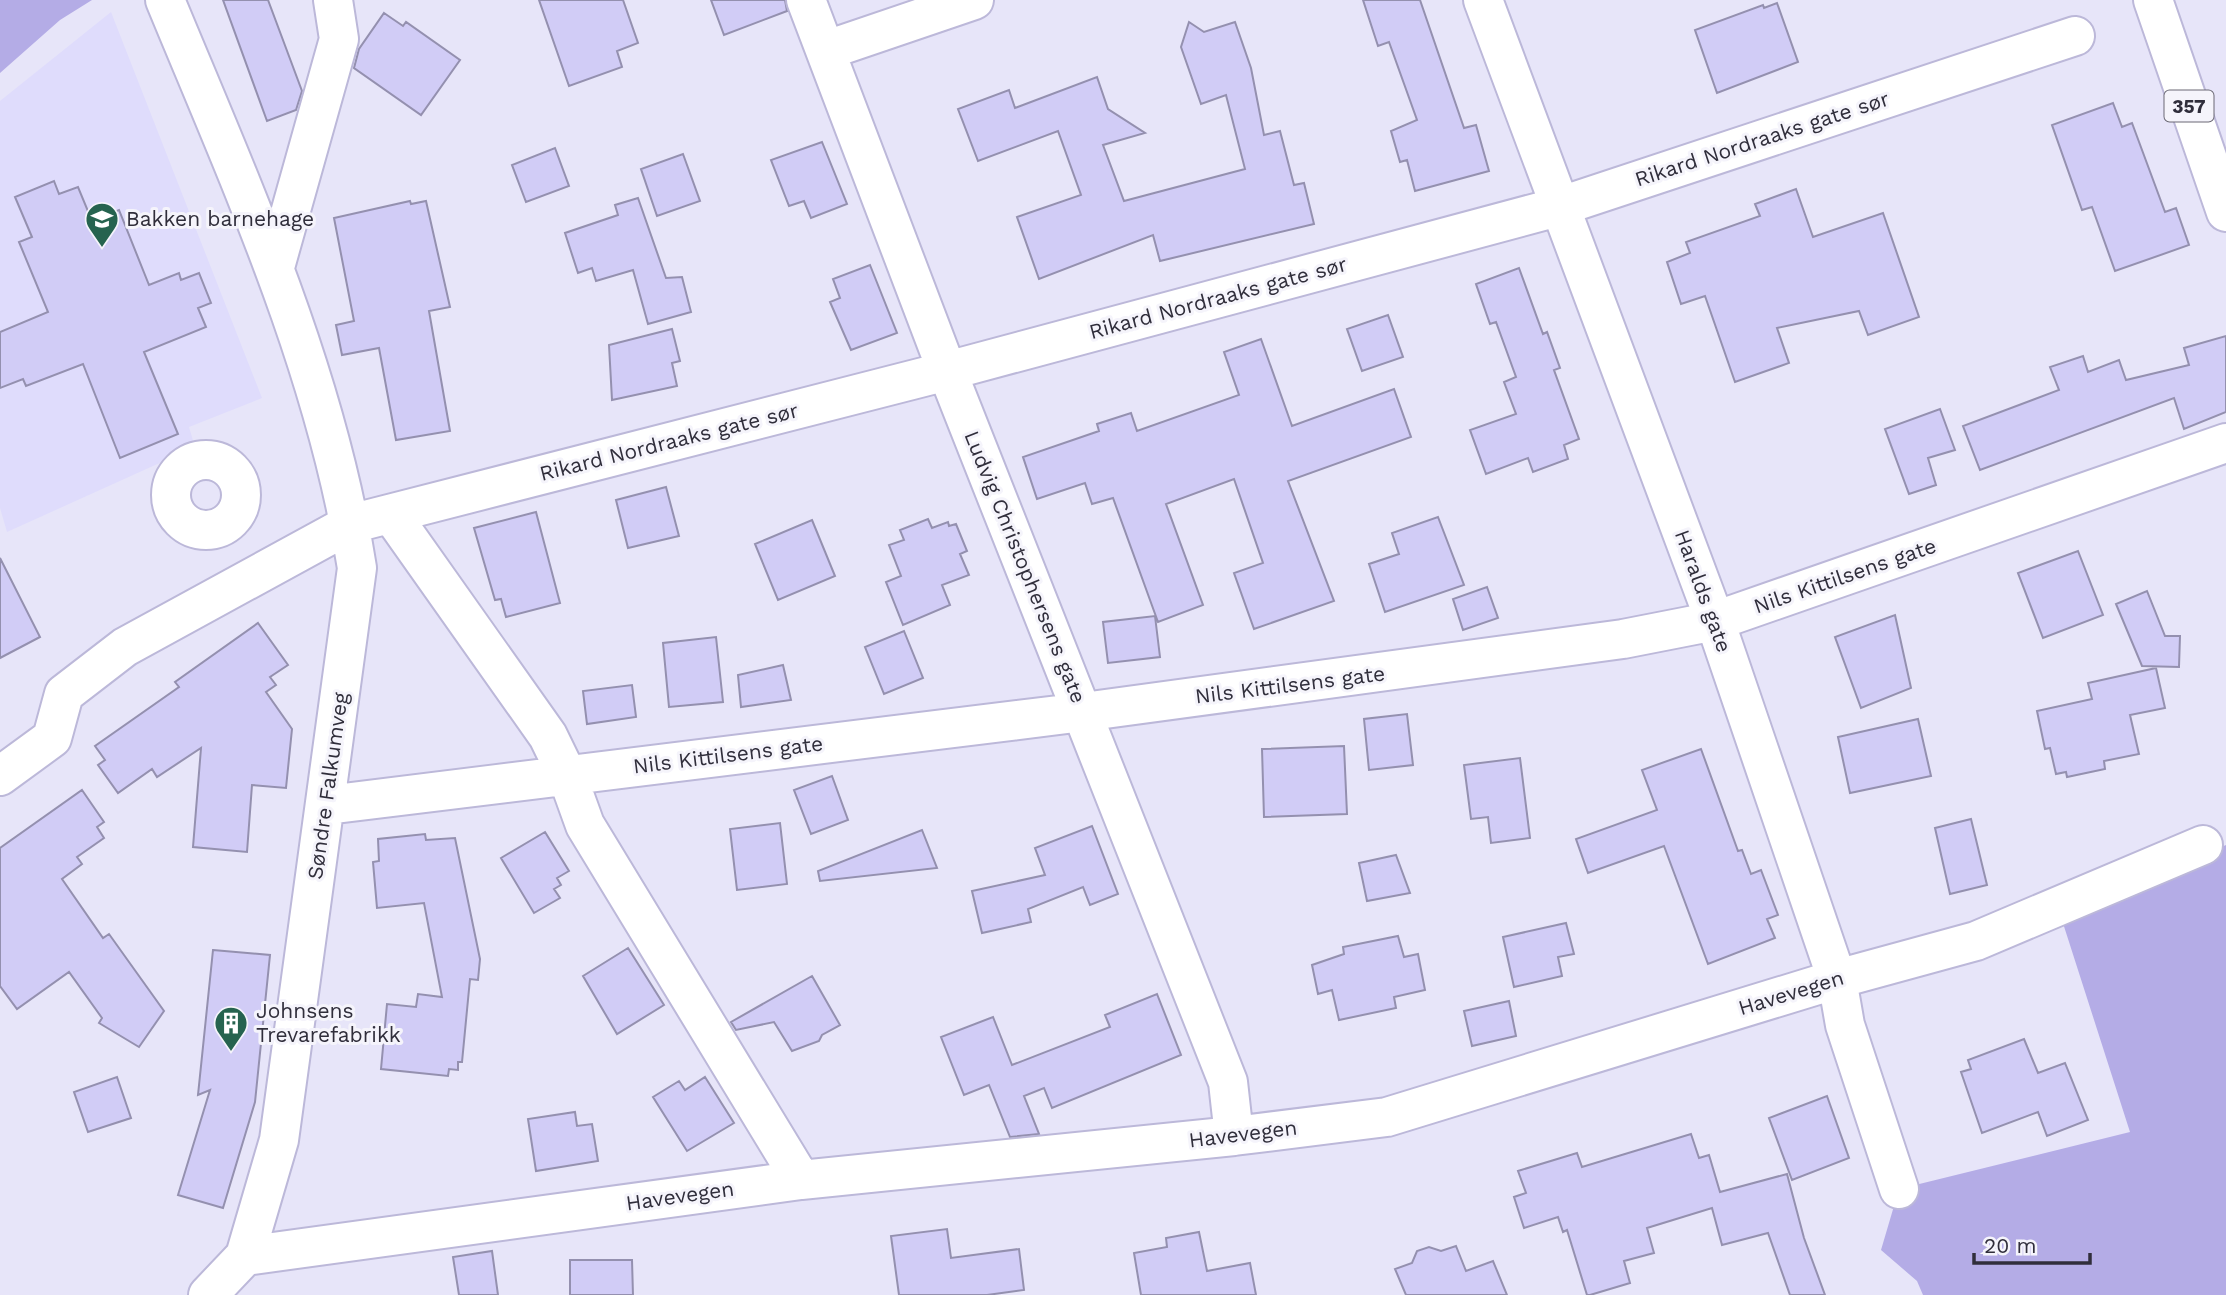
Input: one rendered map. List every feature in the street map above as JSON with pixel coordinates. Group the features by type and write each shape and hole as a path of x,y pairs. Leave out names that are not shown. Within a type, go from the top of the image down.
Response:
{"street":[{"name":"Søndre Falkumveg","path":"165,0 275,267 319,408 350,524 357,568 327,805 279,1140 245,1256 208,1295"},
{"path":"275,267 339,39 333,0"},
{"name":"Ludvig Christophersens gate","path":"806,0 947,371 1228,1082 1234,1136"},
{"path":"827,50 974,0"},
{"name":"Haralds gate","path":"1483,0 1558,207 1715,621 1836,979 1845,1025 1899,1189"},
{"name":"357","path":"2152,0 2226,212"},
{"name":"Rikard Nordraaks gate sør","path":"0,776 51,738 64,694 125,647 350,524 947,371 1558,207 2075,36"},
{"name":"Nils Kittilsens gate","path":"327,805 1083,712 1492,659 1623,639 1715,621 2226,443"},
{"path":"391,514 548,736 568,775 585,825 801,1180"},
{"name":"Havevegen","path":"245,1256 801,1180 1234,1136 1387,1117 1836,979 1976,941 2203,845"}],"shaded area":[{"path":"0,0 92,0 60,20 0,73"},
{"name":"Bakken barnehage","path":"111,12 262,398 189,427 195,447 7,532 0,508 0,101"},
{"path":"2226,845 2226,1295 1923,1295 1917,1281 1881,1250 1899,1189 2130,1132 2061,917"}],"building":[{"path":"223,0 268,0 302,91 296,110 267,121"},
{"path":"539,0 623,0 638,43 617,51 622,67 569,86"},
{"path":"711,0 785,0 787,11 724,35"},
{"path":"1363,0 1420,0 1464,128 1476,125 1489,171 1415,191 1407,160 1400,162 1391,131 1417,120 1389,42 1378,46"},
{"path":"1777,3 1798,62 1717,93 1695,30 1763,5 1764,8"},
{"path":"384,13 403,26 406,22 460,60 421,115 354,68 359,49"},
{"path":"1189,22 1204,32 1235,22 1251,68 1264,135 1280,131 1294,185 1304,183 1314,224 1160,261 1153,235 1039,279 1017,217 1081,195 1058,131 978,161 958,109 1009,90 1015,108 1097,77 1108,109 1145,133 1103,145 1124,201 1245,169 1226,95 1201,104 1181,47"},
{"path":"2113,103 2122,127 2132,123 2165,212 2176,208 2189,245 2115,271 2092,207 2082,210 2052,125"},
{"path":"822,142 847,204 811,218 804,201 789,206 771,160"},
{"path":"555,148 569,186 526,202 512,165"},
{"path":"683,154 700,201 657,216 641,169"},
{"path":"54,181 59,194 78,187 92,221 119,210 149,285 179,273 181,280 199,273 211,303 198,308 206,327 144,352 178,434 120,458 83,364 26,386 23,379 0,388 0,332 48,312 19,242 32,237 15,197"},
{"path":"1796,189 1813,237 1883,213 1919,317 1868,335 1859,311 1777,328 1789,363 1735,382 1705,296 1681,304 1667,262 1690,253 1686,242 1760,216 1755,204"},
{"path":"638,198 666,278 682,277 691,312 648,324 633,270 596,281 592,268 578,273 565,233 618,215 615,205"},
{"path":"410,201 411,204 426,201 450,307 429,311 450,431 396,440 379,348 342,355 336,325 354,321 334,218"},
{"path":"870,265 897,333 851,350 830,302 840,298 833,279"},
{"path":"1519,268 1543,334 1547,332 1560,368 1554,370 1579,439 1564,445 1568,459 1533,472 1528,458 1486,474 1470,430 1516,414 1504,382 1516,377 1496,322 1490,324 1476,284"},
{"path":"1388,315 1403,357 1362,371 1347,329"},
{"path":"672,329 680,361 672,363 677,386 612,400 609,345"},
{"path":"2226,336 2226,412 2184,429 2174,398 1980,470 1963,426 2059,390 2050,367 2083,356 2088,372 2119,360 2126,380 2189,365 2184,348"},
{"path":"1261,339 1292,426 1394,389 1411,437 1288,481 1334,601 1254,629 1234,573 1263,563 1234,479 1166,504 1203,605 1158,622 1113,498 1092,504 1085,483 1037,499 1023,457 1099,431 1097,424 1131,413 1137,431 1239,395 1224,352"},
{"path":"1940,409 1955,450 1928,458 1936,485 1909,494 1885,429"},
{"path":"666,487 679,536 628,548 616,500"},
{"path":"536,512 560,603 506,617 501,599 495,600 474,528"},
{"path":"1438,517 1464,585 1385,612 1369,564 1399,554 1392,533"},
{"path":"928,519 932,528 948,522 949,526 956,524 967,551 960,554 969,575 942,585 950,605 903,625 886,582 901,576 889,545 904,540 900,530"},
{"path":"812,520 835,576 778,600 755,544"},
{"path":"2078,551 2103,615 2043,638 2018,573"},
{"path":"0,558 40,637 0,658"},
{"path":"1487,587 1498,618 1463,630 1453,599"},
{"path":"2147,591 2165,636 2180,636 2179,667 2142,666 2116,604"},
{"path":"1895,615 1911,688 1861,708 1835,637"},
{"path":"1155,616 1160,657 1108,663 1103,622"},
{"path":"258,623 288,665 270,677 276,685 266,692 292,729 286,788 252,785 247,852 193,847 201,748 157,777 152,769 118,793 98,765 105,760 95,746 179,687 175,682"},
{"path":"904,631 923,678 884,694 865,647"},
{"path":"716,637 723,702 669,707 663,643"},
{"path":"783,665 791,700 741,707 738,675"},
{"path":"2156,668 2165,708 2130,715 2139,754 2104,761 2105,769 2067,777 2066,772 2056,774 2050,748 2045,749 2037,711 2092,699 2088,683"},
{"path":"632,685 636,717 587,724 583,691"},
{"path":"1407,714 1413,765 1369,770 1364,719"},
{"path":"1918,719 1931,776 1850,793 1838,737"},
{"path":"1344,746 1347,814 1264,817 1262,749"},
{"path":"1701,749 1738,851 1742,850 1751,874 1761,870 1778,915 1767,919 1775,938 1708,964 1664,846 1588,873 1576,839 1657,810 1642,770"},
{"path":"1520,758 1530,838 1491,843 1488,817 1471,819 1464,765"},
{"path":"832,776 848,820 811,834 794,790"},
{"path":"82,790 104,822 97,827 104,838 77,857 82,864 62,879 103,938 109,934 164,1011 139,1047 99,1023 102,1018 69,972 17,1009 0,986 0,848"},
{"path":"1971,819 1987,885 1950,894 1935,828"},
{"path":"780,823 787,884 737,890 730,829"},
{"path":"1092,826 1118,894 1090,905 1083,887 1028,909 1031,922 982,933 972,891 1045,875 1035,848"},
{"path":"922,830 937,868 820,881 818,871"},
{"path":"545,832 569,871 557,878 561,885 554,889 560,898 534,913 501,858"},
{"path":"425,834 426,840 455,838 480,959 478,980 470,979 462,1062 458,1062 458,1070 449,1069 448,1076 381,1069 387,1004 416,1007 418,994 442,997 424,903 377,908 373,862 379,861 378,839"},
{"path":"1396,855 1410,893 1367,901 1359,863"},
{"path":"1566,923 1574,954 1558,957 1562,976 1514,987 1503,937"},
{"path":"1398,936 1404,957 1418,954 1425,990 1394,997 1396,1008 1339,1020 1332,990 1318,994 1312,965 1344,954 1343,947"},
{"path":"628,948 664,1005 617,1034 583,976"},
{"path":"213,950 270,955 255,1102 223,1208 178,1195 210,1090 198,1095"},
{"path":"812,976 840,1025 822,1035 819,1041 792,1051 774,1022 736,1030 731,1022"},
{"path":"1157,994 1181,1055 1052,1108 1044,1088 1024,1096 1039,1134 1010,1137 989,1085 964,1095 941,1037 993,1017 1012,1065 1110,1027 1105,1015"},
{"path":"1509,1001 1516,1036 1472,1046 1464,1011"},
{"path":"2024,1039 2038,1073 2065,1063 2088,1120 2047,1136 2038,1112 1982,1133 1961,1072 1971,1069 1968,1060"},
{"path":"117,1077 131,1118 88,1132 74,1092"},
{"path":"705,1077 734,1123 687,1151 653,1097 679,1081 685,1090"},
{"path":"1827,1096 1849,1158 1792,1180 1769,1118"},
{"path":"575,1112 577,1126 592,1124 598,1161 536,1171 528,1119"},
{"path":"1691,1134 1699,1158 1709,1155 1720,1192 1787,1174 1804,1238 1825,1295 1790,1295 1768,1233 1722,1245 1712,1208 1647,1228 1654,1253 1624,1261 1630,1283 1590,1295 1587,1295 1567,1230 1563,1232 1558,1217 1524,1228 1514,1197 1526,1193 1518,1171 1577,1153 1582,1167"},
{"path":"947,1229 951,1258 1019,1249 1024,1290 987,1295 899,1295 891,1236"},
{"path":"1199,1232 1207,1271 1250,1263 1256,1295 1141,1295 1134,1253 1167,1247 1166,1238"},
{"path":"1456,1246 1466,1271 1493,1261 1507,1295 1406,1295 1395,1269 1412,1263 1417,1251 1429,1247 1441,1251"},
{"path":"492,1251 498,1295 459,1295 453,1257"},
{"path":"570,1260 632,1260 633,1295 570,1295"}],"place":[{"name":"Bakken barnehage","path":"102,249"},
{"name":"Johnsens Trevarefabrikk","path":"231,1053"}]}
